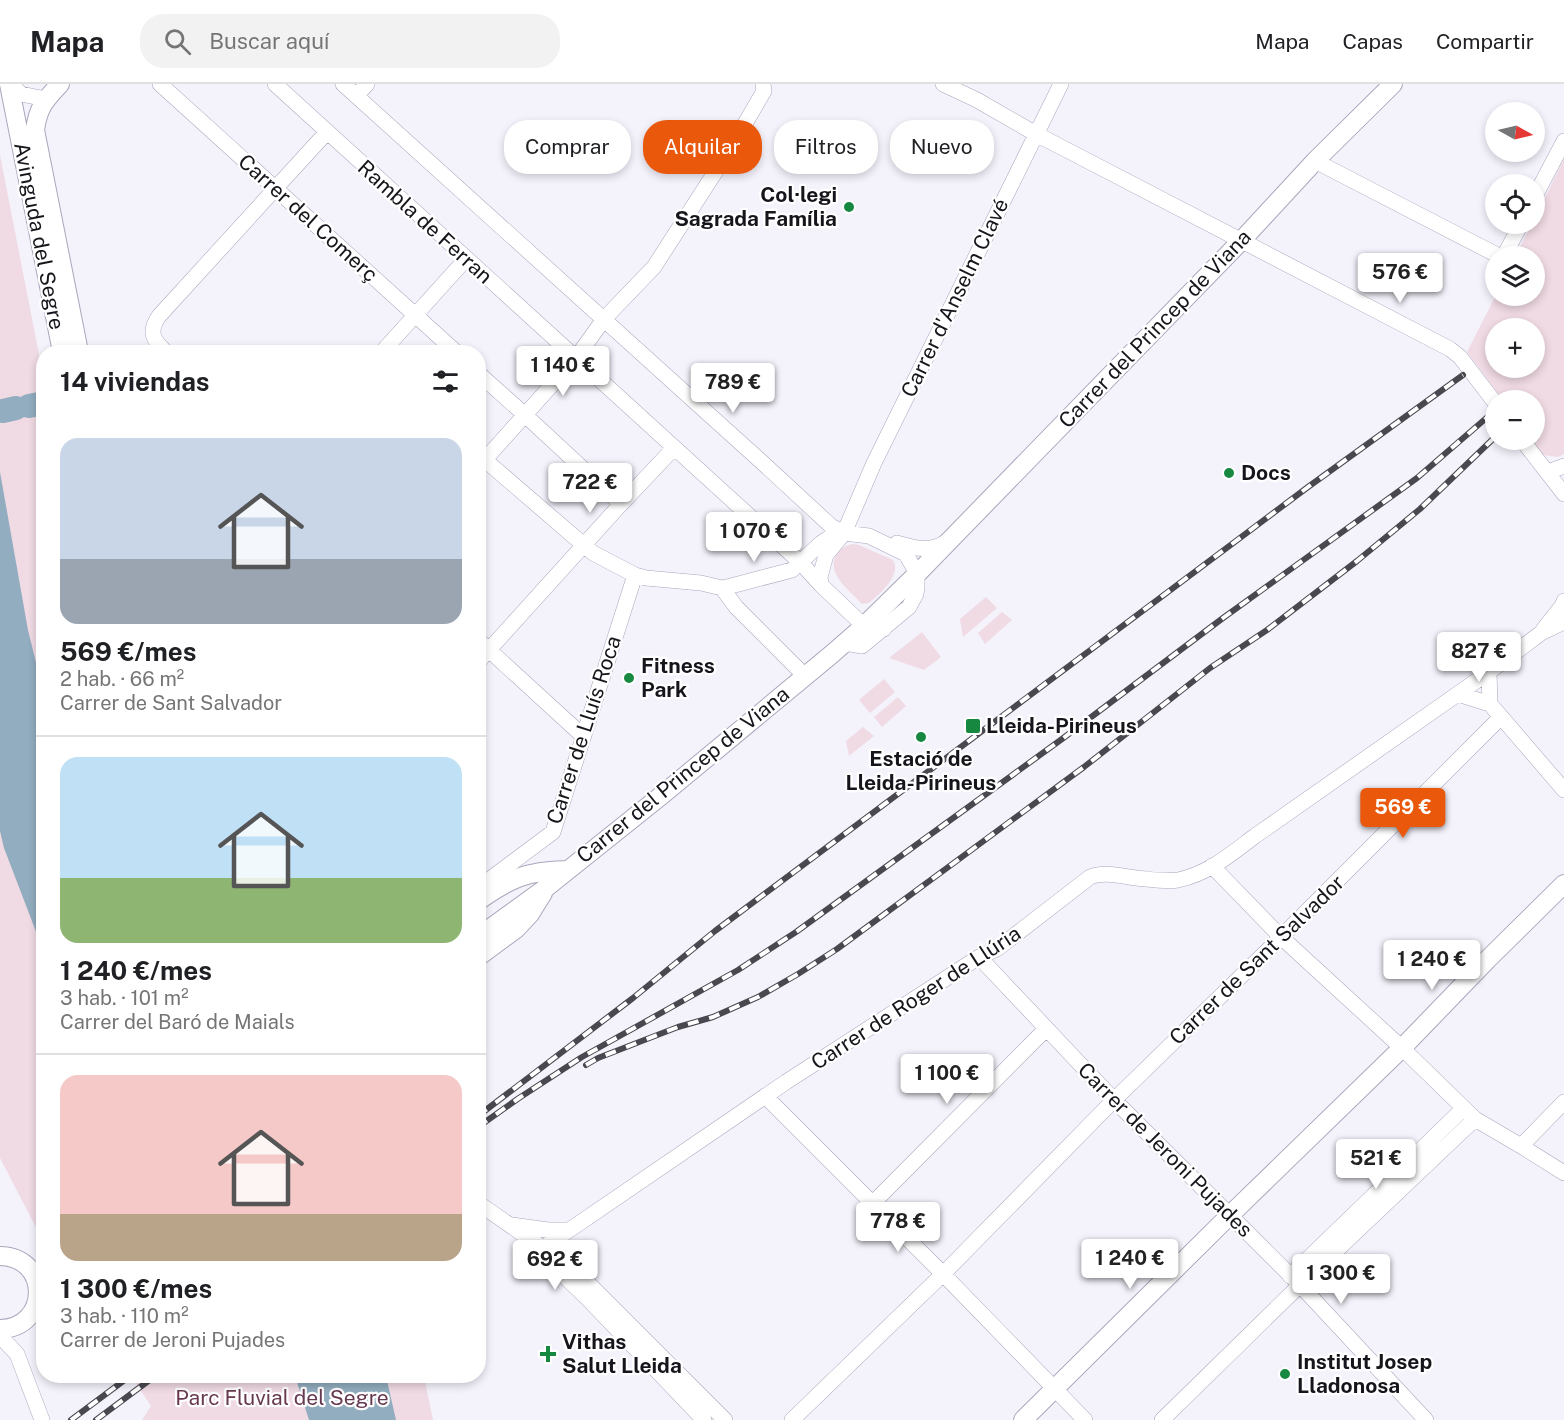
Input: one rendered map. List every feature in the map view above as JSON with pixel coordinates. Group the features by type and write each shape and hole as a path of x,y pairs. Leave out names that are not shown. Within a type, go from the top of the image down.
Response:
{"main road":[{"name":"Avinguda del Segre","path":"10,84 61,345"},
{"path":"46,99 60,84"},
{"name":"Carrer del Princep de Viana","path":"486,931 662,795 864,626 1242,240 1315,161 1393,84"},
{"name":"Avinguda del Segre","path":"46,99 37,116 35,130 78,345"},
{"path":"486,896 527,873 567,870"},
{"path":"1023,1420 1402,1048 1564,884"},
{"path":"486,951 516,929 530,914 547,886"},
{"path":"0,1256 10,1256 23,1262 36,1264"},
{"path":"0,1329 21,1324 36,1306"}],"street":[{"path":"10,84 21,94 46,99"},
{"name":"Carrer del Comerç","path":"160,84 448,345"},
{"name":"Rambla de Ferran","path":"275,84 800,562 821,585"},
{"path":"343,84 831,526 843,533 863,535 880,541 906,554 917,574 917,591 909,607 862,646 844,643"},
{"path":"356,96 367,84"},
{"path":"486,456 576,358 604,319 654,267 732,146 764,91 763,84"},
{"path":"943,84 1450,349 1460,357 1485,391"},
{"path":"975,84 988,106"},
{"name":"Carrer d'Anselm Clavé","path":"843,533 866,479 1061,84"},
{"path":"160,345 154,339 153,328 159,316 327,132"},
{"path":"1545,177 1564,141"},
{"path":"1315,161 1485,249"},
{"path":"389,345 466,259"},
{"path":"486,380 621,504"},
{"path":"486,643 585,546 674,448"},
{"path":"1530,450 1564,494"},
{"path":"486,465 593,553 634,575 646,578 701,583 722,588 792,570 826,539 843,533"},
{"path":"1548,472 1564,466"},
{"path":"843,533 826,555 820,577 821,585 864,626 884,629"},
{"path":"880,541 892,541 911,548 926,549 939,546 953,537"},
{"name":"Carrer de Lluís Roca","path":"486,882 553,832 634,575"},
{"path":"722,588 736,607 805,676"},
{"name":"Carrer de Roger de Llúria","path":"1541,633 1564,601"},
{"name":"Carrer de Roger de Llúria","path":"543,1248 765,1096 979,957 997,949 1090,877 1105,874 1170,880 1200,874 1458,694 1541,633 1564,622"},
{"path":"486,647 583,736"},
{"path":"1489,672 1490,704"},
{"path":"1458,694 1490,704 1564,790"},
{"name":"Carrer de Sant Salvador","path":"792,1420 943,1274 1114,1100 1501,717"},
{"path":"1212,866 1281,937 1470,1114 1564,1173"},
{"name":"Carrer de Jeroni Pujades","path":"979,957 1114,1100 1295,1280 1426,1420"},
{"path":"872,1204 1046,1029"},
{"path":"765,1096 943,1274 1084,1420"},
{"path":"1521,1146 1564,1102"},
{"path":"1162,1420 1295,1280 1470,1114"},
{"path":"486,1209 543,1248 564,1259 725,1420"},
{"path":"505,1222 548,1230 569,1230"},
{"path":"543,1248 562,1274 704,1420"},
{"path":"17,1354 21,1324"},
{"path":"0,1336 17,1354 42,1420"}],"green space":[{"path":"0,155 37,345 36,1227 0,1158"},
{"path":"1564,159 1564,454 1558,457 1543,455 1539,450 1545,450 1545,390 1496,390 1486,378 1545,378 1545,318 1485,318 1485,376 1467,352 1490,306 1545,306 1545,246 1520,246 1527,234 1545,234 1545,198"},
{"path":"853,544 893,560 895,566 895,572 888,584 869,603 862,604 850,592 834,568 837,554 844,547"},
{"path":"986,597 997,608 963,637 960,619"},
{"path":"1002,612 1012,620 985,644 978,633"},
{"path":"922,632 941,657 924,670 889,658"},
{"path":"884,679 895,692 870,713 859,700"},
{"path":"898,697 906,706 882,727 874,717"},
{"path":"863,727 874,736 849,756 846,741"},
{"name":"Parc Fluvial del Segre","path":"136,1383 425,1383 433,1420 142,1420 151,1406"}],"water":[{"path":"0,472 28,630 36,663 36,932 4,848 0,831"},
{"path":"297,1383 388,1383 396,1420 309,1420"}],"waterway":[{"path":"29,406 36,405"},
{"path":"3,411 16,408"}],"railway":[{"path":"486,1110 633,998 715,931 1308,487 1463,375"},
{"path":"486,1121 582,1057 738,970 796,932 1417,478 1485,419"},
{"path":"586,1065 598,1058 678,1027 713,1017 758,997 837,949 1084,767 1210,668 1267,630 1357,561 1420,509 1485,447"},
{"path":"71,1420 121,1383"},
{"path":"96,1420 146,1383"}],"place":[{"name":"Col·legi Sagrada Família","path":"849,207"},
{"name":"Docs","path":"1229,473"},
{"name":"Fitness Park","path":"629,678"},
{"name":"Lleida-Pirineus","path":"973,726"},
{"name":"Estació de Lleida-Pirineus","path":"921,737"},
{"name":"Vithas Salut Lleida","path":"548,1354"},
{"name":"Institut Josep Lladonosa","path":"1285,1374"}]}
